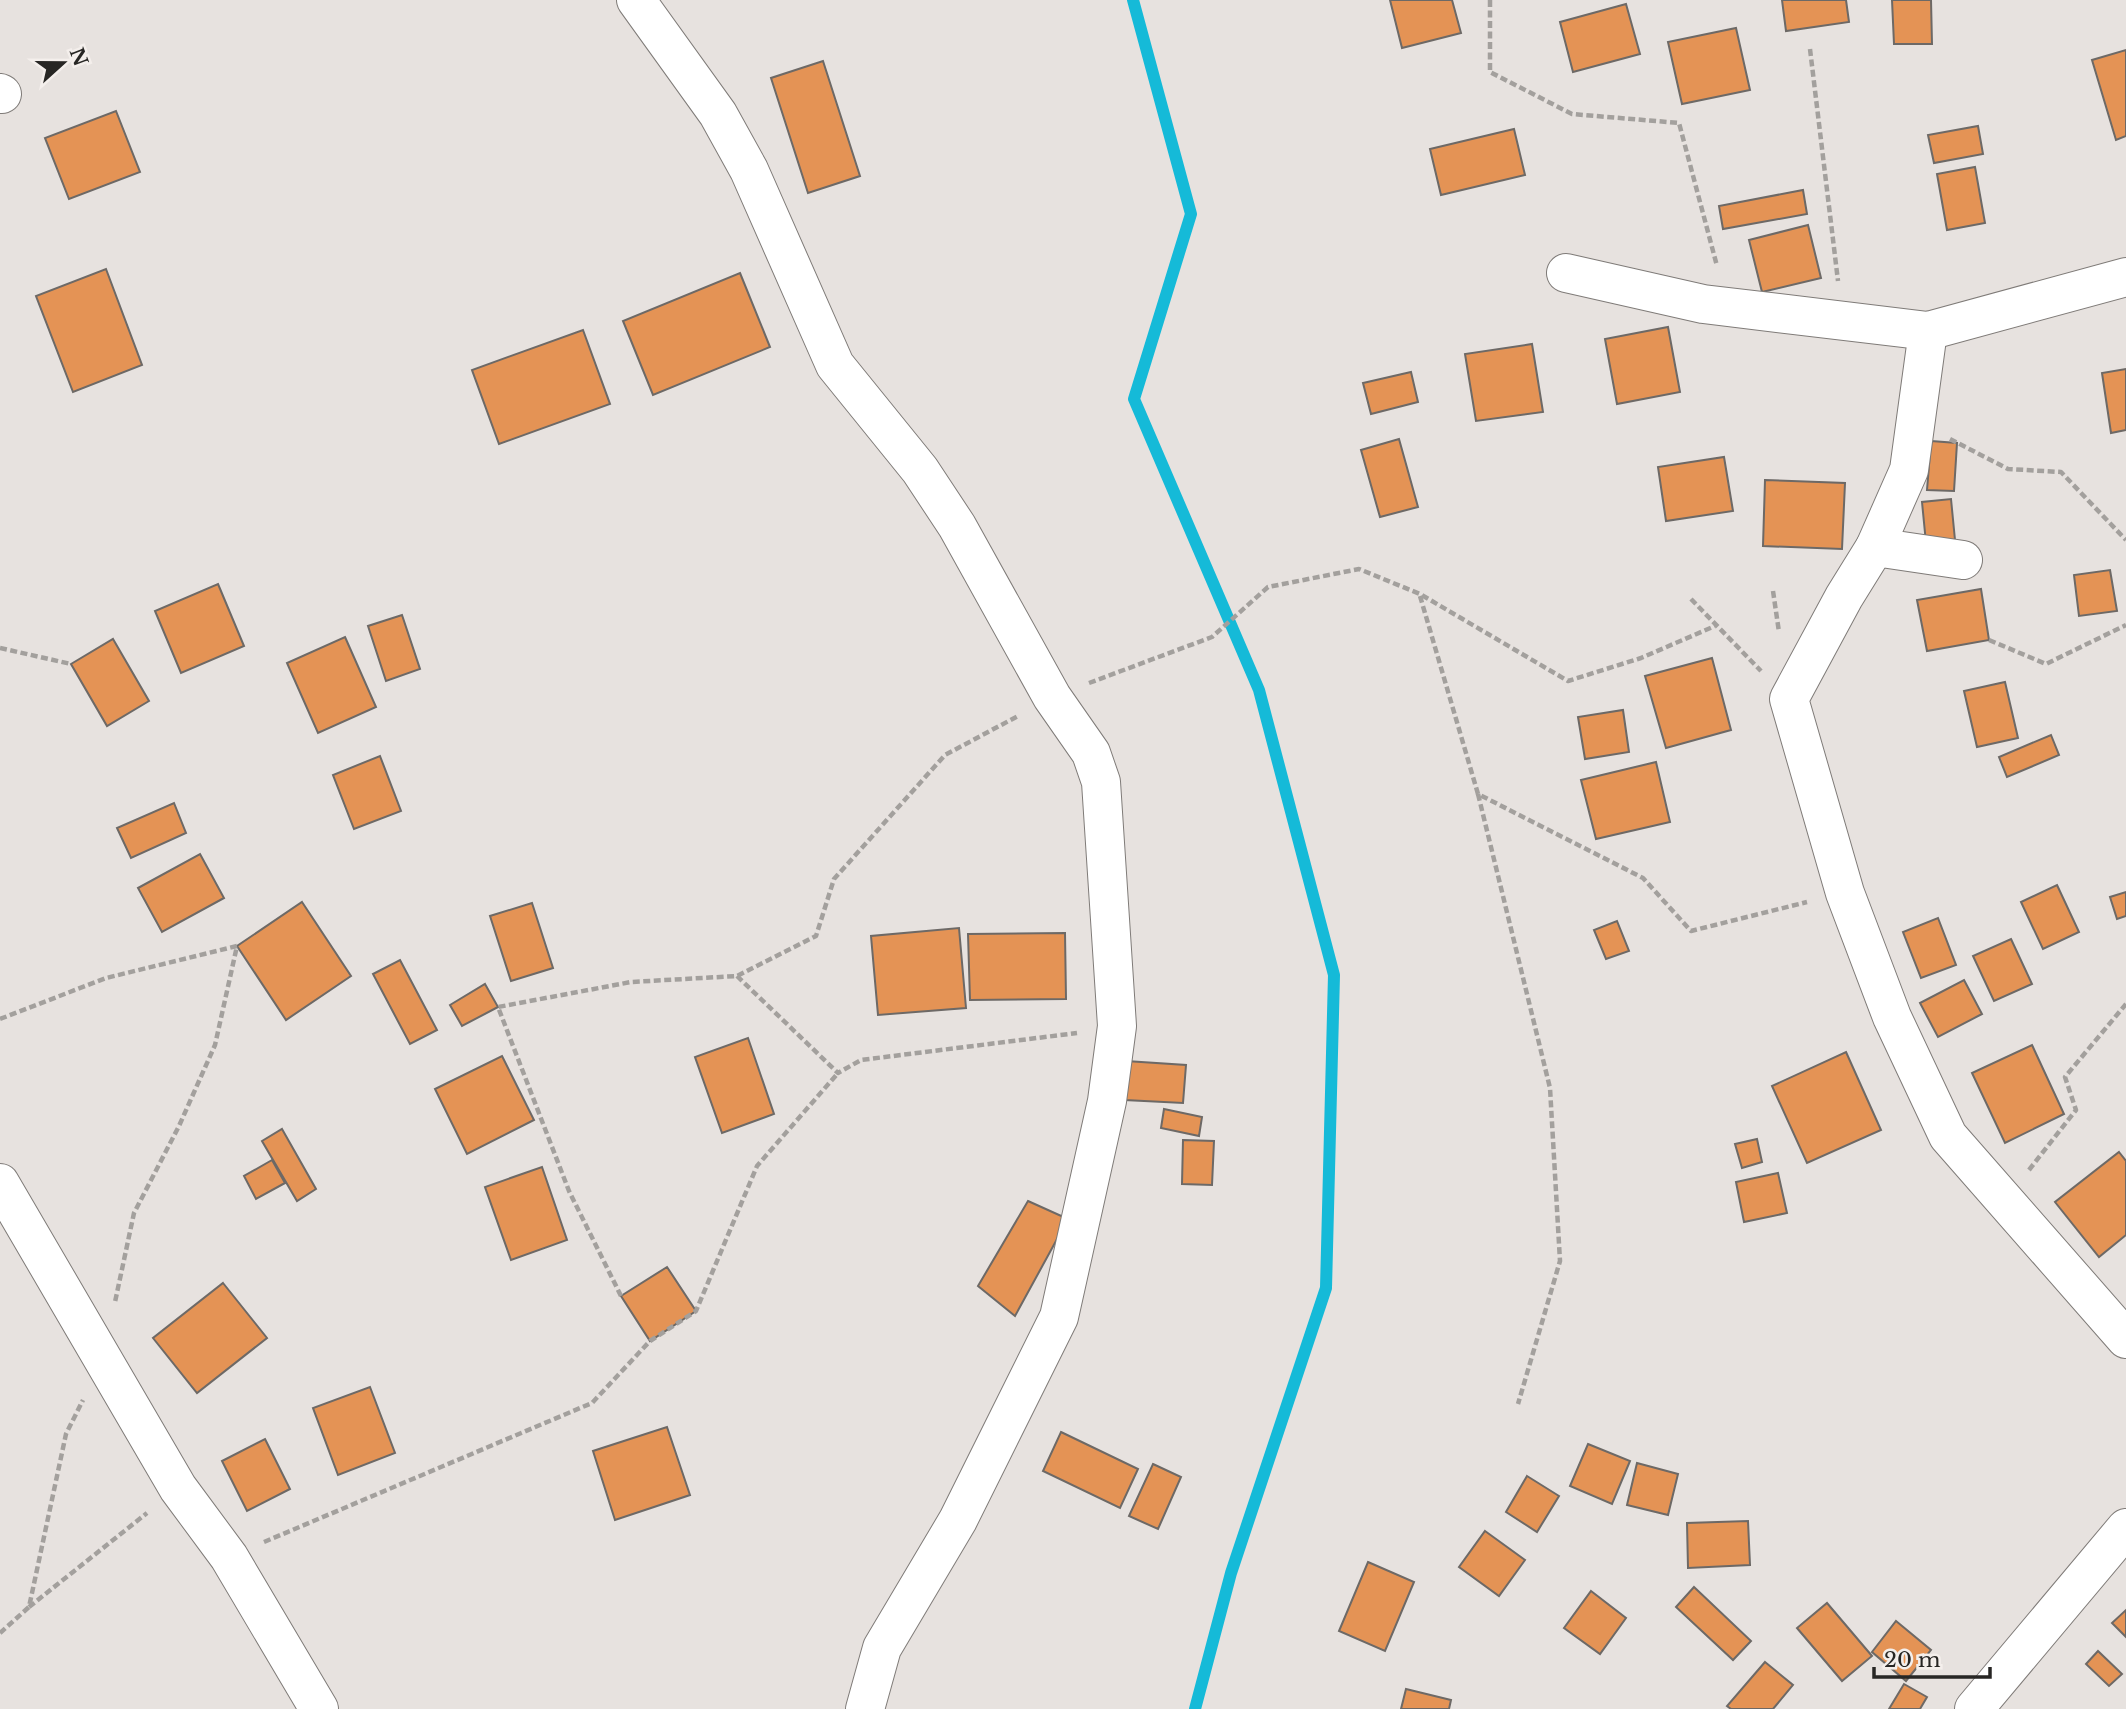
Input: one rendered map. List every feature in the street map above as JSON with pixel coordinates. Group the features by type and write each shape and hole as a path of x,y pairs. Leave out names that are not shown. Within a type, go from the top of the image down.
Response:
{"street":[{"path":"636,0 718,114 749,170 835,365 920,470 942,503 1052,697 1091,753 1101,782 1117,1026 1107,1101 1059,1317 958,1520 882,1648 865,1709"},
{"path":"1566,273 1730,307 1928,331 2126,277"},
{"path":"1928,331 1909,470 1875,547 1788,699 1845,893 1892,1017 1948,1136 2126,1339"},
{"path":"1875,547 1963,560"},
{"path":"0,1183 178,1488 229,1557 319,1709"},
{"path":"1974,1709 2126,1528"}],"path":[{"path":"1490,0 1490,72 1572,114 1679,124 1702,216 1730,307"},
{"path":"1810,49 1843,320"},
{"path":"1916,420 2008,469 2061,472 2126,540"},
{"path":"621,1296 569,1191 498,1007 631,982 737,976 816,936 834,879 945,755 1052,697 1212,637 1268,587 1359,569 1420,594 1568,681 1641,658 1715,626"},
{"path":"1420,594 1478,793 1550,1088 1560,1261 1518,1404"},
{"path":"1691,599 1788,699"},
{"path":"1989,640 2046,664 2126,625"},
{"path":"0,648 71,664"},
{"path":"1478,793 1643,878 1691,931 1845,893"},
{"path":"0,1019 106,978 237,946 215,1045 179,1126 135,1213 103,1361 66,1434 29,1607"},
{"path":"737,976 838,1073"},
{"path":"2005,1201 2076,1110 2065,1077 2126,1004"},
{"path":"229,1557 592,1403 650,1341 696,1311 757,1166 838,1073 862,1060 1117,1026"},
{"path":"0,1633 178,1488"}],"building":[{"path":"1390,0 1452,0 1461,33 1402,48"},
{"path":"1782,0 1846,0 1849,22 1786,31"},
{"path":"1892,0 1931,0 1932,44 1894,44"},
{"path":"1626,4 1640,54 1573,72 1560,22"},
{"path":"1736,28 1750,90 1682,104 1668,42"},
{"path":"2126,50 2126,136 2116,140 2092,60"},
{"path":"823,61 860,176 808,193 771,78"},
{"path":"116,111 140,172 69,199 45,138"},
{"path":"1978,126 1983,154 1934,163 1928,135"},
{"path":"1514,129 1525,175 1441,195 1430,149"},
{"path":"1975,167 1985,223 1947,230 1937,174"},
{"path":"1803,190 1807,214 1723,229 1719,206"},
{"path":"1808,225 1821,278 1762,292 1749,240"},
{"path":"106,269 142,365 73,392 36,296"},
{"path":"740,273 770,347 653,395 623,321"},
{"path":"1668,327 1680,392 1617,404 1605,339"},
{"path":"583,330 610,404 499,444 472,370"},
{"path":"1532,344 1543,412 1476,421 1465,354"},
{"path":"2126,369 2126,430 2111,433 2102,373"},
{"path":"1411,372 1418,402 1371,414 1363,383"},
{"path":"1399,439 1418,507 1380,517 1361,450"},
{"path":"1931,441 1957,443 1954,491 1927,490"},
{"path":"1724,457 1733,511 1666,521 1658,467"},
{"path":"1765,480 1845,483 1842,549 1763,546"},
{"path":"1951,499 1955,540 1926,543 1922,502"},
{"path":"2110,570 2117,611 2079,616 2074,575"},
{"path":"218,584 244,646 181,673 155,611"},
{"path":"1981,589 1989,640 1927,651 1917,600"},
{"path":"402,615 420,669 386,681 368,626"},
{"path":"345,637 376,707 318,733 287,663"},
{"path":"113,639 149,701 107,726 71,664"},
{"path":"1712,658 1731,730 1666,748 1645,676"},
{"path":"2005,682 2018,738 1977,747 1964,691"},
{"path":"1623,710 1629,752 1585,759 1578,717"},
{"path":"2051,735 2059,755 2007,777 1999,757"},
{"path":"380,756 401,811 354,829 333,775"},
{"path":"1656,762 1670,822 1596,839 1581,780"},
{"path":"174,803 186,833 131,858 117,828"},
{"path":"200,854 224,898 162,932 138,888"},
{"path":"2057,885 2079,932 2043,949 2021,902"},
{"path":"2126,892 2126,916 2117,919 2110,897"},
{"path":"302,902 351,976 286,1020 237,946"},
{"path":"532,903 553,968 511,981 490,916"},
{"path":"1938,918 1956,965 1921,978 1903,932"},
{"path":"1617,921 1629,951 1606,959 1594,930"},
{"path":"959,928 966,1008 878,1015 871,936"},
{"path":"1065,933 1066,999 970,1000 968,934"},
{"path":"2011,939 2032,984 1994,1001 1973,956"},
{"path":"400,960 437,1030 410,1044 373,974"},
{"path":"1964,980 1982,1014 1938,1037 1920,1003"},
{"path":"485,984 498,1007 462,1026 450,1005"},
{"path":"748,1038 774,1114 722,1133 695,1057"},
{"path":"2032,1045 2064,1114 2005,1143 1972,1073"},
{"path":"1846,1052 1881,1130 1807,1163 1772,1086"},
{"path":"502,1056 534,1120 467,1154 435,1089"},
{"path":"1126,1061 1186,1065 1183,1103 1125,1100"},
{"path":"1164,1109 1202,1117 1199,1136 1161,1128"},
{"path":"282,1129 316,1189 297,1201 262,1141"},
{"path":"1757,1139 1762,1162 1742,1168 1735,1144"},
{"path":"1183,1140 1214,1141 1212,1185 1182,1184"},
{"path":"2119,1152 2126,1161 2126,1235 2099,1257 2055,1202"},
{"path":"272,1160 285,1183 256,1199 244,1176"},
{"path":"542,1167 567,1240 511,1260 485,1187"},
{"path":"1778,1173 1787,1213 1744,1222 1736,1182"},
{"path":"1028,1201 1068,1219 1015,1316 978,1286"},
{"path":"667,1267 696,1311 650,1341 621,1296"},
{"path":"223,1283 267,1338 197,1393 153,1338"},
{"path":"370,1387 395,1453 338,1475 313,1408"},
{"path":"667,1427 690,1495 615,1520 593,1451"},
{"path":"1061,1432 1138,1469 1120,1508 1043,1471"},
{"path":"265,1439 290,1489 247,1511 222,1461"},
{"path":"1588,1444 1630,1461 1612,1504 1570,1486"},
{"path":"1637,1463 1678,1474 1668,1515 1627,1505"},
{"path":"1153,1464 1181,1477 1158,1529 1129,1516"},
{"path":"1527,1476 1559,1496 1537,1532 1506,1512"},
{"path":"1748,1521 1750,1565 1688,1568 1687,1523"},
{"path":"1485,1531 1525,1560 1499,1596 1459,1567"},
{"path":"1368,1562 1414,1582 1385,1651 1339,1631"},
{"path":"1694,1587 1751,1641 1733,1660 1676,1607"},
{"path":"1591,1591 1626,1618 1600,1654 1564,1628"},
{"path":"1827,1603 1872,1656 1842,1681 1797,1628"},
{"path":"2126,1610 2126,1637 2112,1623"},
{"path":"1896,1621 1931,1650 1906,1681 1872,1652"},
{"path":"2098,1651 2122,1674 2109,1686 2086,1664"},
{"path":"1765,1662 1793,1685 1773,1709 1731,1709 1727,1706"},
{"path":"1904,1684 1927,1697 1920,1709 1889,1709"},
{"path":"1406,1689 1451,1700 1449,1709 1401,1709"}],"waterway":[{"path":"1133,0 1191,214 1134,399 1259,690 1334,975 1326,1288 1231,1573 1195,1709"}]}
